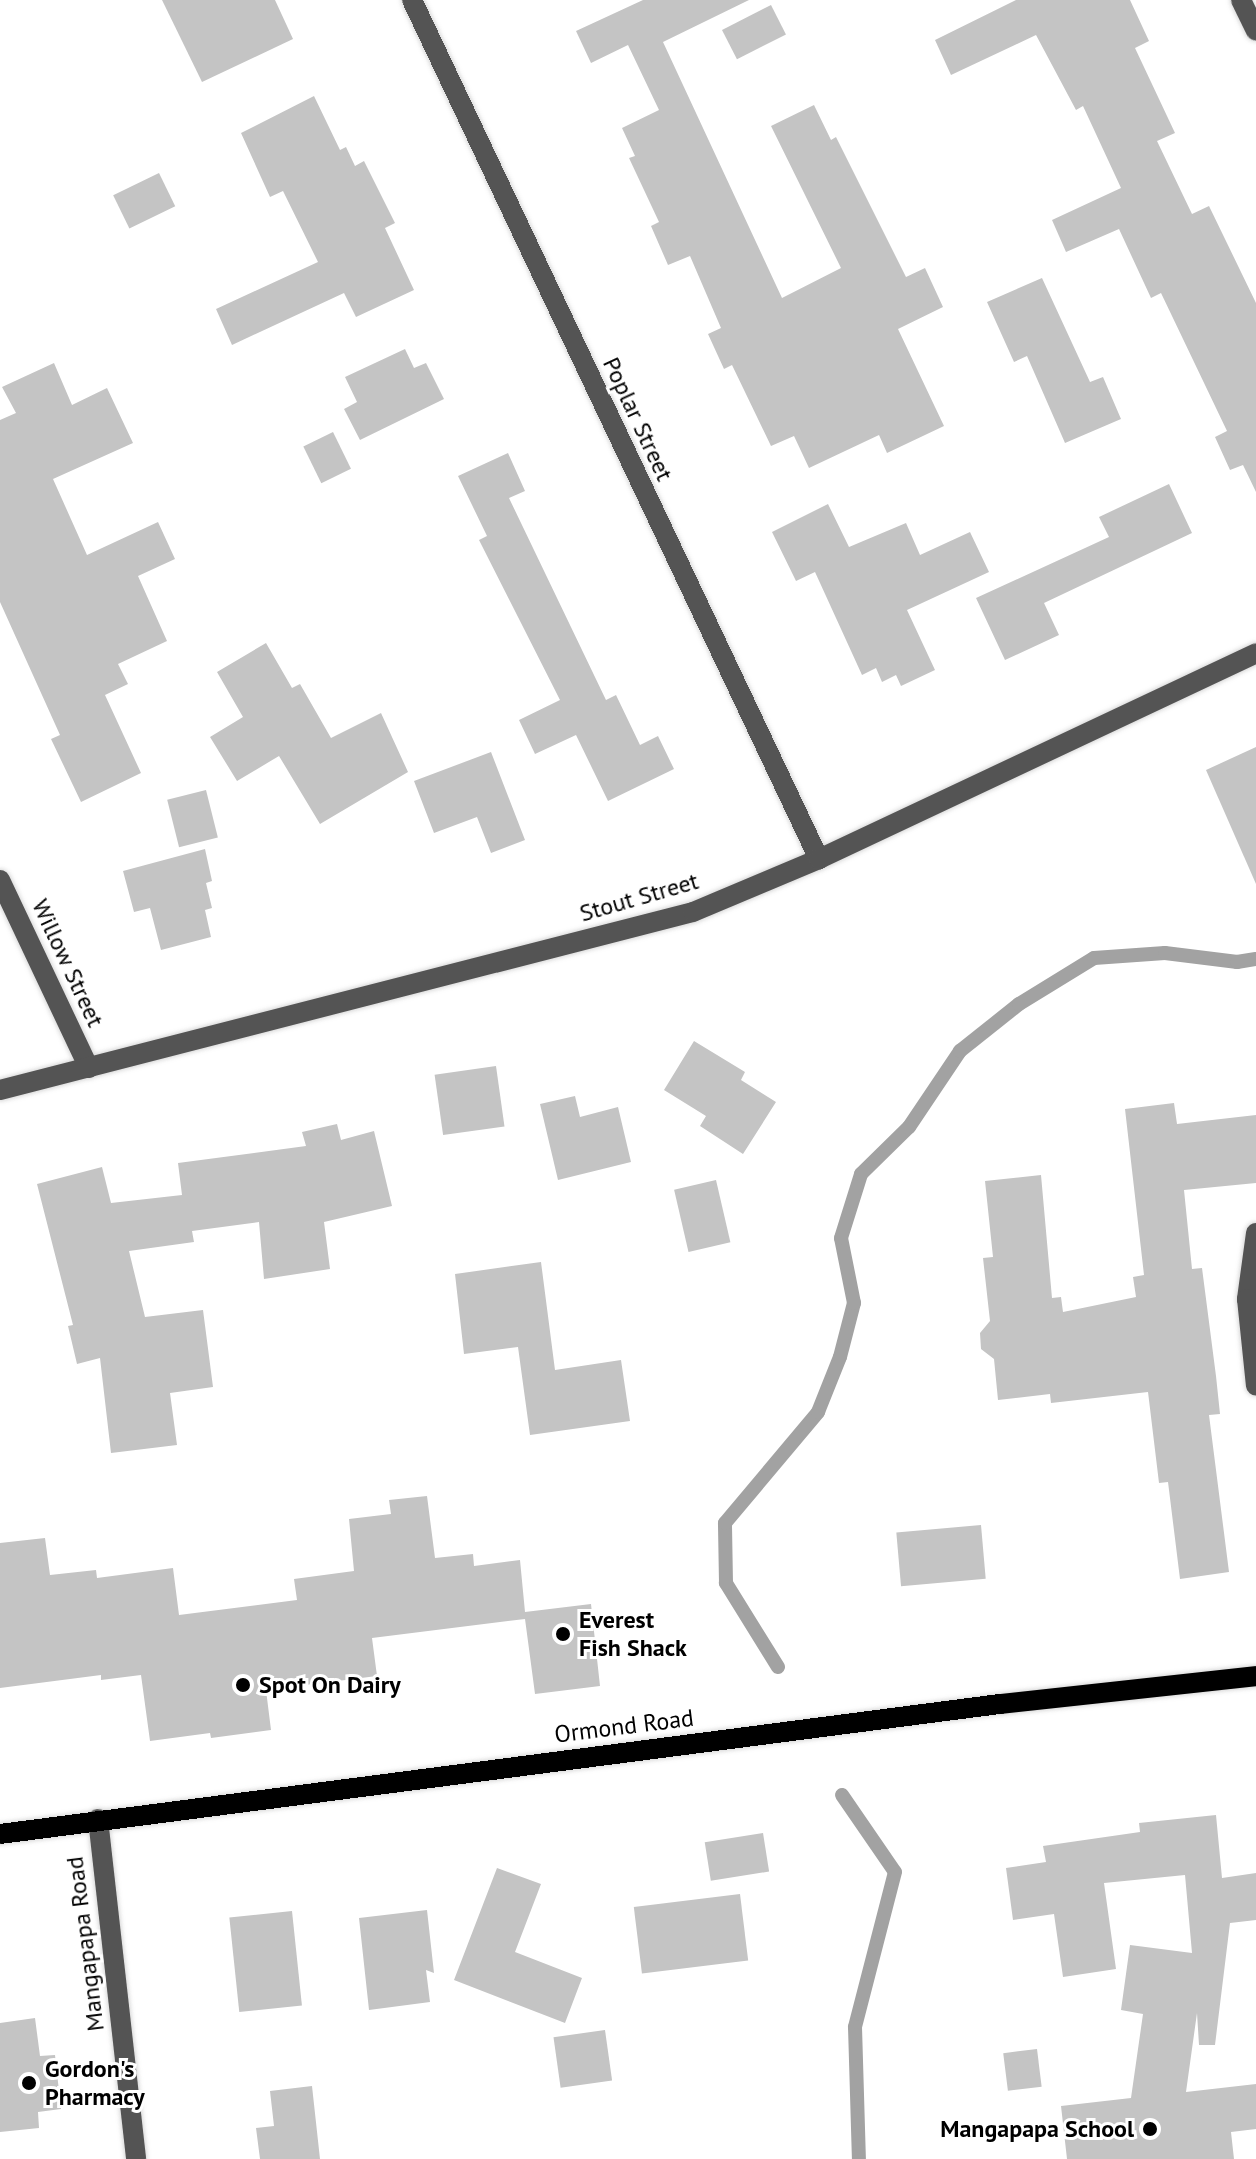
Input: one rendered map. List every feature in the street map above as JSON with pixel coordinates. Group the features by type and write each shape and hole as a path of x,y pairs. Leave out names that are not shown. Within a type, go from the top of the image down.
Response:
{"main road":[{"name":"Ormond Road","path":"0,1834 98,1819 1256,1676"}],"street":[{"name":"Poplar Street","path":"412,0 819,859"},
{"path":"1241,0 1256,31"},
{"name":"Stout Street","path":"0,1090 693,912 819,859 1256,653"},
{"name":"Willow Street","path":"0,880 89,1068"},
{"path":"1256,1233 1247,1299 1256,1386"},
{"name":"Mangapapa Road","path":"98,1819 136,2159"}],"building":[{"path":"162,0 275,0 293,39 202,82"},
{"path":"643,0 749,0 663,42 782,298 841,268 771,126 814,105 831,140 836,137 906,277 925,268 943,307 898,329 944,426 887,453 879,435 809,468 794,436 771,446 732,365 724,369 708,334 721,328 690,256 668,265 651,226 659,222 629,158 635,156 622,128 659,110 628,45 591,63 576,31"},
{"path":"1016,0 1130,0 1149,41 1135,48 1175,133 1157,141 1192,214 1209,206 1256,303 1256,492 1243,465 1230,470 1215,437 1227,431 1161,293 1151,298 1119,229 1066,252 1052,220 1121,188 1083,106 1076,110 1036,35 951,75 935,40"},
{"path":"771,5 786,34 737,59 722,30"},
{"path":"314,96 340,150 346,147 355,166 364,161 395,223 385,228 414,290 356,317 344,293 232,345 216,309 318,262 283,191 270,197 241,133"},
{"path":"159,173 175,206 129,229 113,195"},
{"path":"1042,278 1090,382 1103,377 1121,419 1065,443 1027,356 1014,362 987,302"},
{"path":"405,349 414,368 426,363 444,399 360,440 344,409 357,402 345,377"},
{"path":"54,363 72,405 107,388 133,443 53,479 87,555 158,522 175,559 138,576 167,641 118,664 128,684 105,695 141,773 81,802 51,739 60,735 0,602 0,420 16,413 2,387"},
{"path":"333,432 351,469 321,483 303,446"},
{"path":"508,453 525,491 509,498 606,700 616,695 640,745 658,736 674,769 608,801 576,735 535,754 519,720 560,700 479,540 487,536 458,476"},
{"path":"1169,484 1192,533 1044,603 1059,635 1005,660 976,598 1109,537 1099,517"},
{"path":"828,504 849,547 906,523 920,555 970,532 989,572 907,610 935,670 901,686 896,675 882,682 876,668 862,675 815,572 796,581 772,532"},
{"path":"266,643 292,688 300,684 331,738 381,713 408,772 320,824 279,756 237,781 210,737 243,717 217,672"},
{"path":"1256,747 1256,884 1206,770"},
{"path":"491,752 525,840 491,853 477,817 434,833 414,781"},
{"path":"206,790 218,838 179,847 167,800"},
{"path":"205,849 212,881 206,883 212,908 205,910 211,937 161,950 150,908 134,912 123,871"},
{"path":"694,1041 745,1072 741,1080 776,1102 743,1154 700,1126 706,1116 664,1090"},
{"path":"496,1066 504,1126 443,1135 435,1075"},
{"path":"575,1096 580,1117 618,1107 631,1162 558,1180 540,1104"},
{"path":"1174,1103 1177,1124 1256,1115 1256,1183 1184,1190 1192,1269 1202,1268 1216,1376 1220,1414 1209,1415 1229,1572 1180,1579 1168,1482 1159,1483 1148,1392 1051,1403 1050,1394 998,1400 994,1359 981,1349 980,1333 990,1321 983,1258 993,1257 985,1181 1041,1175 1052,1298 1061,1297 1063,1312 1136,1297 1133,1277 1144,1275 1125,1109"},
{"path":"337,1124 341,1140 374,1131 392,1206 324,1222 330,1269 264,1279 259,1222 192,1231 194,1242 129,1251 145,1317 203,1310 213,1387 170,1393 177,1445 111,1453 100,1358 77,1364 68,1326 73,1325 37,1184 102,1167 111,1203 182,1195 178,1163 306,1146 302,1132"},
{"path":"716,1180 730,1242 688,1252 674,1190"},
{"path":"541,1262 555,1370 621,1360 630,1421 530,1435 518,1347 464,1354 455,1274"},
{"path":"427,1496 435,1558 473,1554 474,1566 520,1560 525,1612 591,1604 600,1686 535,1694 525,1619 372,1638 377,1676 266,1690 271,1730 211,1738 210,1733 150,1741 141,1675 101,1680 101,1675 0,1688 0,1543 45,1538 50,1575 96,1570 97,1578 173,1568 179,1615 297,1600 294,1579 354,1571 349,1519 391,1514 389,1500"},
{"path":"981,1525 986,1579 901,1586 896,1532"},
{"path":"1216,1815 1222,1878 1256,1873 1256,1920 1230,1923 1215,2045 1199,2045 1197,2013 1186,2092 1256,2084 1256,2129 1231,2132 1234,2159 1067,2159 1061,2106 1131,2098 1143,2014 1121,2010 1130,1945 1192,1953 1185,1875 1104,1883 1116,1969 1063,1977 1054,1914 1013,1920 1006,1868 1046,1862 1043,1846 1140,1832 1139,1823"},
{"path":"763,1833 769,1872 711,1881 705,1842"},
{"path":"497,1868 541,1884 515,1952 582,1978 565,2023 454,1980"},
{"path":"740,1894 748,1961 642,1974 634,1907"},
{"path":"427,1910 434,1973 426,1970 430,2002 369,2010 359,1918"},
{"path":"292,1911 302,2005 239,2012 229,1918"},
{"name":"Gordon's Pharmacy","path":"35,2018 40,2056 55,2055 61,2109 38,2112 39,2128 0,2132 0,2023"},
{"path":"605,2030 612,2081 561,2088 554,2037"},
{"path":"1037,2049 1042,2087 1008,2091 1003,2053"},
{"path":"312,2086 320,2159 260,2159 256,2128 274,2126 270,2091"}],"waterway":[{"path":"778,1667 726,1583 725,1523 818,1412 840,1357 854,1303 841,1238 861,1174 909,1127 960,1051 1019,1004 1094,958 1165,953 1237,962 1256,959"},
{"path":"842,1795 895,1872 855,2027 859,2159"}],"place":[{"name":"Everest Fish Shack","path":"563,1634"},
{"name":"Spot On Dairy","path":"243,1685"},
{"name":"Gordon's Pharmacy","path":"29,2083"},
{"name":"Mangapapa School","path":"1150,2129"}]}
